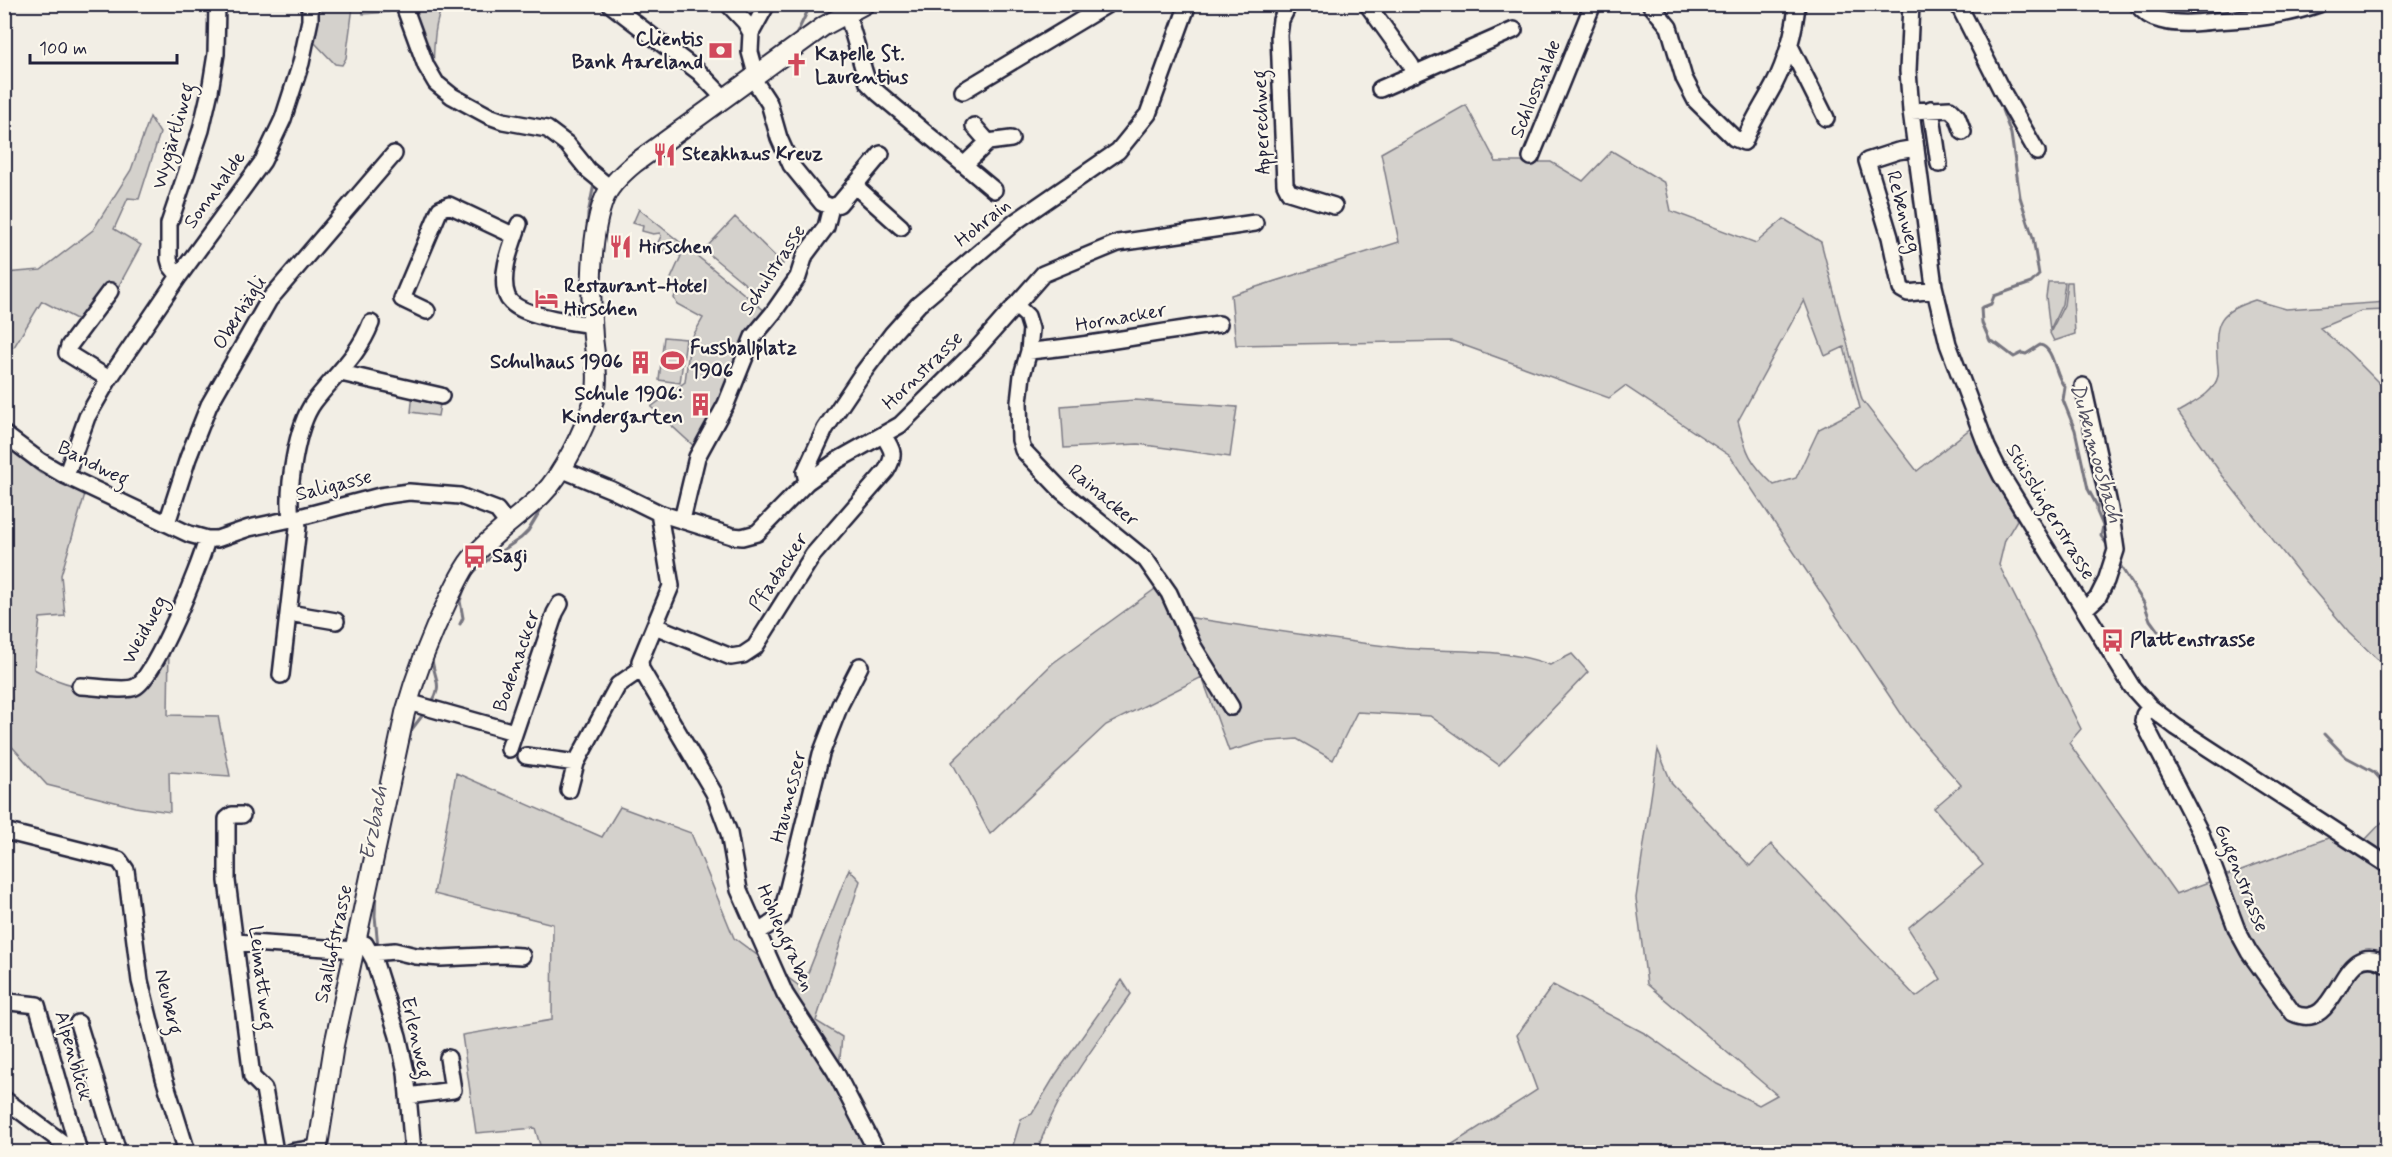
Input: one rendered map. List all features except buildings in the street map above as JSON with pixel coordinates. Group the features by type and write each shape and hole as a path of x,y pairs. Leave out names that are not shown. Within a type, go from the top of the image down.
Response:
{"main road":[{"path":"610,188 635,163 754,76 824,26 865,4"},
{"name":"Saalhofstrasse","path":"317,1150 334,1045 361,948 408,702 430,641 470,561 507,523 542,494 561,469 594,399 597,377 592,325 596,229 605,197 610,188"}],"street":[{"name":"Wygärtliweg","path":"179,276 171,266 169,259 169,224 201,130 210,91 216,54 217,4"},
{"name":"Sonnhalde","path":"66,476 87,417 109,379 179,276 263,161 283,119 301,63 310,20 310,4"},
{"path":"610,4 699,72 724,98"},
{"path":"728,4 745,22 751,33"},
{"path":"767,4 751,33 750,52 754,76 769,103 779,138 791,165 822,203 831,207 839,204 881,154"},
{"path":"963,91 1108,4"},
{"name":"Hohrain","path":"807,482 805,472 825,429 880,350 918,305 1015,222 1118,151 1141,124 1148,114 1188,4"},
{"name":"Apperechweg","path":"1289,4 1281,20 1280,35 1285,184 1289,192 1334,206"},
{"path":"1367,4 1415,74"},
{"name":"Schlosshalde","path":"1531,156 1593,4"},
{"path":"1650,4 1669,27 1684,78 1696,101 1734,138 1744,142 1751,123 1775,83 1789,44 1797,4"},
{"name":"Stüsslingerstrasse","path":"1911,4 1908,71 1911,111 1935,290 1948,344 1987,447 2016,502 2132,687 2150,707 2176,727 2388,865"},
{"path":"1958,4 2037,152"},
{"path":"2137,4 2146,14 2158,20 2188,23 2268,17 2298,12 2319,4"},
{"path":"404,6 426,66 436,83 489,116 503,121 547,129 567,144 588,170 610,188"},
{"path":"847,14 868,83 994,190"},
{"path":"1380,89 1514,30"},
{"path":"1789,44 1826,118"},
{"path":"1911,111 1950,109 1957,116 1964,132"},
{"path":"1931,110 1939,164"},
{"path":"974,126 988,142"},
{"path":"963,165 988,142 1011,139"},
{"name":"Rebenweg","path":"1916,148 1867,161 1892,245 1901,289 1908,293 1935,290"},
{"name":"Oberhägli","path":"167,523 208,405 269,300 394,154"},
{"path":"854,185 901,227"},
{"path":"428,311 402,299 440,209 449,205 517,230 505,278 507,297 514,307 526,312 592,325"},
{"name":"Schulstrasse","path":"682,520 697,457 731,394 753,338 798,277 805,255 826,227 831,207"},
{"name":"Hornstrasse","path":"561,469 659,513 732,536 742,537 757,533 807,482 838,460 900,425 934,394 1043,274 1118,243 1255,223"},
{"path":"109,379 67,353 69,346 110,291"},
{"name":"Rainacker","path":"1015,305 1027,316 1031,329 1019,402 1020,440 1023,450 1064,492 1146,560 1168,593 1193,646 1231,707"},
{"path":"281,675 298,527 293,518 290,483 299,439 312,405 355,354 371,323"},
{"name":"Hornacker","path":"1029,351 1083,346 1142,334 1219,324"},
{"path":"341,373 441,396"},
{"path":"2083,386 2110,509 2116,550 2098,597 2085,609"},
{"name":"Bandweg","path":"4,434 40,461 66,476 167,523"},
{"name":"Pfadacker","path":"655,626 732,657 743,655 754,647 813,555 893,460 892,450 883,435"},
{"name":"Saligasse","path":"207,539 217,539 249,528 380,496 409,492 460,496 497,510 507,523"},
{"path":"569,790 576,763 618,686 641,669 640,661 671,586 659,513"},
{"path":"167,523 189,534 207,539"},
{"name":"Weidweg","path":"80,686 128,688 140,683 177,618 207,539"},
{"name":"Bodenacker","path":"509,748 560,604"},
{"path":"289,613 336,621"},
{"name":"Haumesser","path":"757,933 781,916 821,754 840,705 860,666"},
{"name":"Hohlengraben","path":"641,669 714,793 729,833 739,890 785,994 835,1071 877,1152"},
{"name":"Bodenacker","path":"408,702 514,732"},
{"name":"Gugenstrasse","path":"2150,707 2144,715 2144,721 2201,834 2237,930 2249,952 2293,1013 2303,1018 2315,1016 2324,1009 2355,964 2367,959 2380,960 2388,965"},
{"path":"526,756 576,763"},
{"name":"Leimattweg","path":"242,815 232,815 227,819 228,880 252,1077 264,1089 275,1152"},
{"name":"Neuberg","path":"4,831 119,860 126,870 140,981 164,1078 187,1152"},
{"path":"235,942 361,948 441,958 522,956"},
{"name":"Erlenweg","path":"361,948 398,1036 406,1072 412,1152"},
{"name":"Alpenblick","path":"4,995 10,1002 37,1005 79,1152"},
{"path":"78,1023 118,1152"},
{"path":"408,1096 453,1090 448,1058"},
{"path":"4,1099 67,1146 79,1152"},
{"path":"291,1152 317,1150"}],"shaded area":[{"path":"319,5 362,5 353,7 346,58 342,65 335,64 313,41"},
{"path":"362,5 390,5 389,12 363,14"},
{"path":"419,5 443,5 436,29 433,73 414,13 418,13"},
{"path":"1466,105 1496,162 1551,162 1583,181 1612,151 1665,183 1671,211 1756,243 1784,219 1821,242 1862,400 1917,471 1971,428 1986,464 2017,520 2005,540 1999,565 2081,729 2069,743 2176,894 2328,838 2343,826 2365,840 2387,817 2387,1152 1440,1152 1537,1090 1517,1035 1553,985 1646,1034 1717,1084 1759,1105 1777,1095 1647,984 1636,898 1658,750 1672,784 1750,866 1771,844 1916,997 1941,979 1908,928 1983,865 1934,808 1961,785 1910,727 1730,456 1625,386 1609,398 1452,341 1236,345 1231,295 1399,242 1381,153","holes":["1804,300 1825,356 1844,347 1860,408 1819,429 1796,478 1774,485 1759,470 1750,456 1738,421"]},
{"path":"150,117 160,133 139,199 128,198 114,229 141,245 116,291 84,323 42,301 14,347 5,345 5,273 41,270 93,230 131,170"},
{"path":"639,209 765,311 739,352 714,417 696,448 651,407 685,382 690,341 703,318 677,304 674,298 678,286 669,283 681,256 673,252 672,255 657,247 655,249 661,236 660,233 642,231 643,226 633,223"},
{"path":"735,217 783,264 755,292 704,250"},
{"path":"2048,282 2065,282 2062,304 2050,330 2046,297"},
{"path":"2067,282 2072,282 2075,334 2054,341 2050,333 2064,305"},
{"path":"2255,300 2286,309 2387,302 2387,310 2361,311 2320,328 2380,384 2387,384 2387,666 2350,633 2299,573 2222,475 2178,412 2202,397 2216,382 2218,374 2217,334 2222,319 2234,309"},
{"name":"Fussballplatz 1906","path":"664,337 686,339 680,383 659,380"},
{"path":"413,393 441,399 438,416 411,412"},
{"path":"1135,400 1237,407 1230,457 1138,444 1064,448 1061,406"},
{"path":"4,445 40,473 85,494 61,575 65,616 40,618 34,669 69,684 90,688 127,690 169,645 168,715 218,716 230,776 169,772 170,812 135,807 47,785 5,739"},
{"path":"1155,589 1174,615 1401,648 1514,655 1550,665 1572,654 1588,672 1499,765 1430,716 1357,712 1333,760 1297,739 1261,742 1229,751 1202,677 1106,725 990,834 952,762 1053,663"},
{"path":"456,773 602,837 620,807 691,833 734,938 802,988 849,869 860,881 816,1021 842,1037 839,1068 883,1152 542,1152 535,1128 476,1133 462,1035 552,1020 553,924 434,894"},
{"path":"1122,980 1131,994 1066,1090 1045,1130 1037,1152 1011,1152 1021,1119 1032,1114 1056,1074"}],"waterway":[{"name":"Erzbach","path":"795,37 811,4"},
{"path":"2186,17 2209,4"},
{"name":"Dubenmoosbach","path":"1983,69 1988,82"},
{"name":"Dubenmoosbach","path":"2002,110 2011,134 2020,197 2033,238 2039,275 2031,283 1994,296 1991,304 1981,308 1982,323 1990,341 2014,357 2022,353 2026,354 2040,345 2049,351 2065,387 2063,400 2075,430 2088,489 2097,506 2103,526 2101,536 2108,546"},
{"name":"Erzbach","path":"586,243 588,214 594,184"},
{"name":"Erzbach","path":"564,447 581,409"},
{"name":"Erzbach","path":"460,624 463,618 460,601 468,578 482,564 521,538 528,531 543,506"},
{"name":"Dubenmoosbach","path":"2118,562 2144,603 2150,620 2158,631"},
{"name":"Erzbach","path":"431,703 437,690 432,656"},
{"name":"Erzbach","path":"409,733 425,712"},
{"name":"Dubenmoosbach","path":"2324,734 2346,757 2374,772 2388,788"},
{"name":"Erzbach","path":"376,889 375,916 378,947"}],"place":[{"name":"Clientis Bank Aareland","path":"721,50"},
{"name":"Kapelle St. Laurentius","path":"797,65"},
{"name":"Steakhaus Kreuz","path":"664,154"},
{"name":"Hirschen","path":"621,247"},
{"name":"Restaurant-Hotel Hirschen","path":"546,298"},
{"name":"Fussballplatz 1906","path":"672,360"},
{"name":"Schulhaus 1906","path":"641,362"},
{"name":"Schule 1906: Kindergarten","path":"701,405"},
{"name":"Sagi","path":"474,556"},
{"name":"Plattenstrasse","path":"2112,640"}]}
